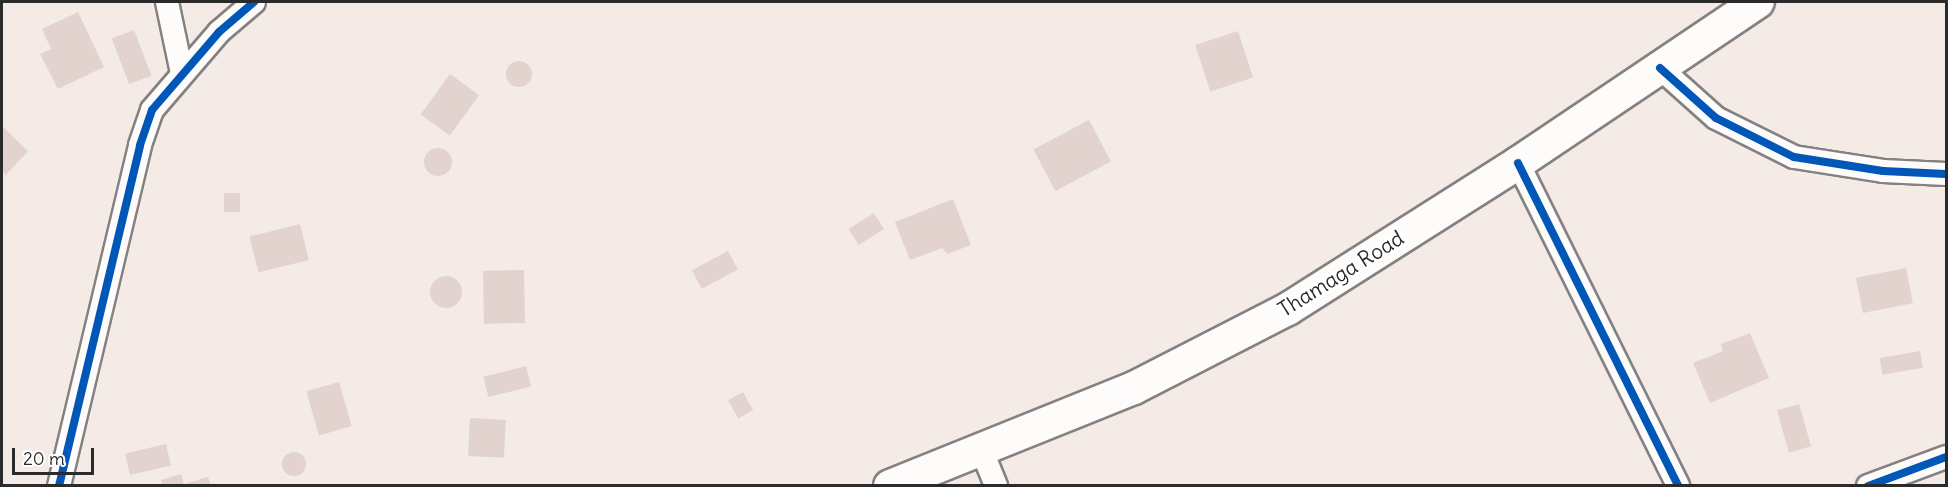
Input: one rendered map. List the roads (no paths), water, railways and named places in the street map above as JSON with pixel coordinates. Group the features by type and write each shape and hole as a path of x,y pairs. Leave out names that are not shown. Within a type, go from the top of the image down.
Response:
{"main road":[{"name":"Thamaga Road","path":"890,486 982,452 1134,388 1288,309 1518,163 1758,2"}],"street":[{"path":"167,2 182,73"},
{"path":"54,484 140,145 152,110 219,32 254,2"},
{"path":"1660,68 1716,118 1794,157 1883,171 1947,174"},
{"path":"1518,163 1678,486"},
{"path":"982,452 996,486"},
{"path":"1868,486 1947,457"}]}
